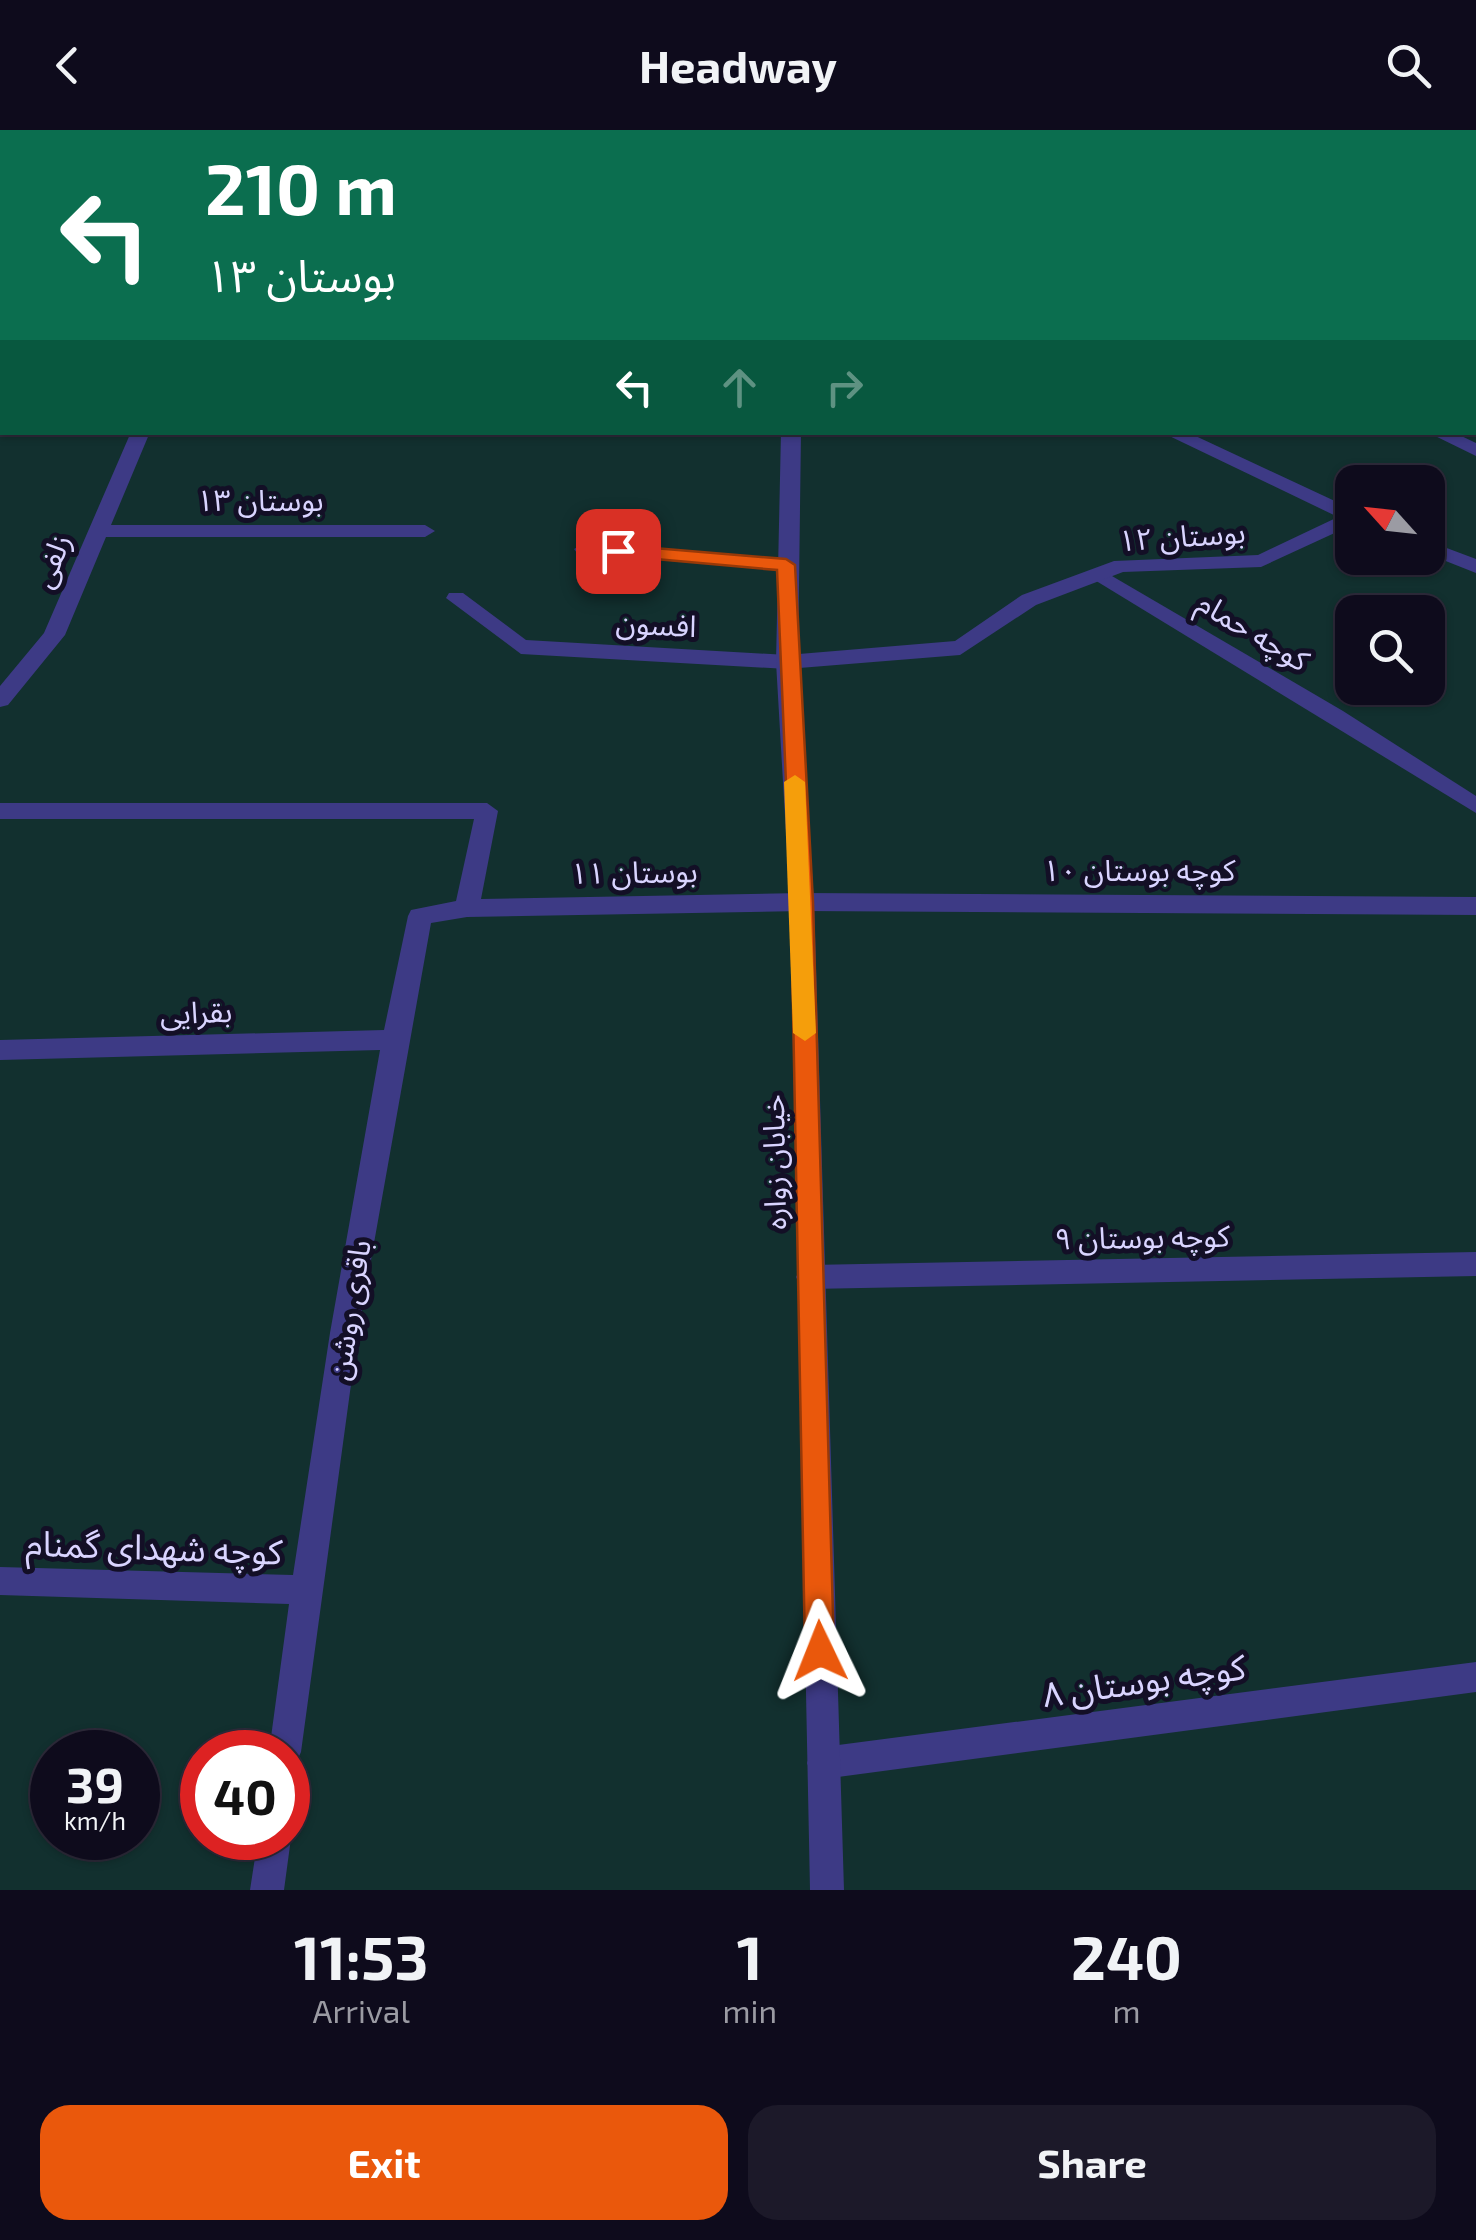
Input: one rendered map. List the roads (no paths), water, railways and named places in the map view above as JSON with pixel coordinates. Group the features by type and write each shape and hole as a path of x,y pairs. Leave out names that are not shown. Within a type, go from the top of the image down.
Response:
{"street":[{"name":"زلفی","path":"0,700 54,635 140,435"},
{"name":"خیابان زواره","path":"791,435 787,662 802,902 827,1890"},
{"path":"1176,435 1335,509"},
{"path":"1443,435 1476,450"},
{"name":"بوستان ۱۲","path":"787,662 960,648 1029,600 1121,566 1262,561 1335,525"},
{"name":"بوستان ۱۳","path":"96,531 424,531"},
{"path":"584,549 786,565"},
{"path":"1445,554 1476,567"},
{"name":"افسون","path":"456,598 521,648 787,662"},
{"path":"0,811 487,810 467,908"},
{"name":"کوچه بوستان ۱۰","path":"802,902 1476,906"},
{"name":"بوستان ۱۱","path":"467,908 802,902"},
{"name":"باقری روشن","path":"288,1730 306,1590 394,1040 420,916 467,908"},
{"name":"بقرایی","path":"0,1050 394,1040"},
{"name":"کوچه بوستان ۹","path":"810,1276 1476,1264"},
{"name":"کوچه شهدای گمنام","path":"0,1581 306,1590"},
{"name":"کوچه بوستان ۸","path":"823,1764 1476,1678"},
{"path":"267,1890 271,1860"}],"lane":[{"name":"کوچه حمام","path":"1100,576 1336,716 1476,806"}]}
